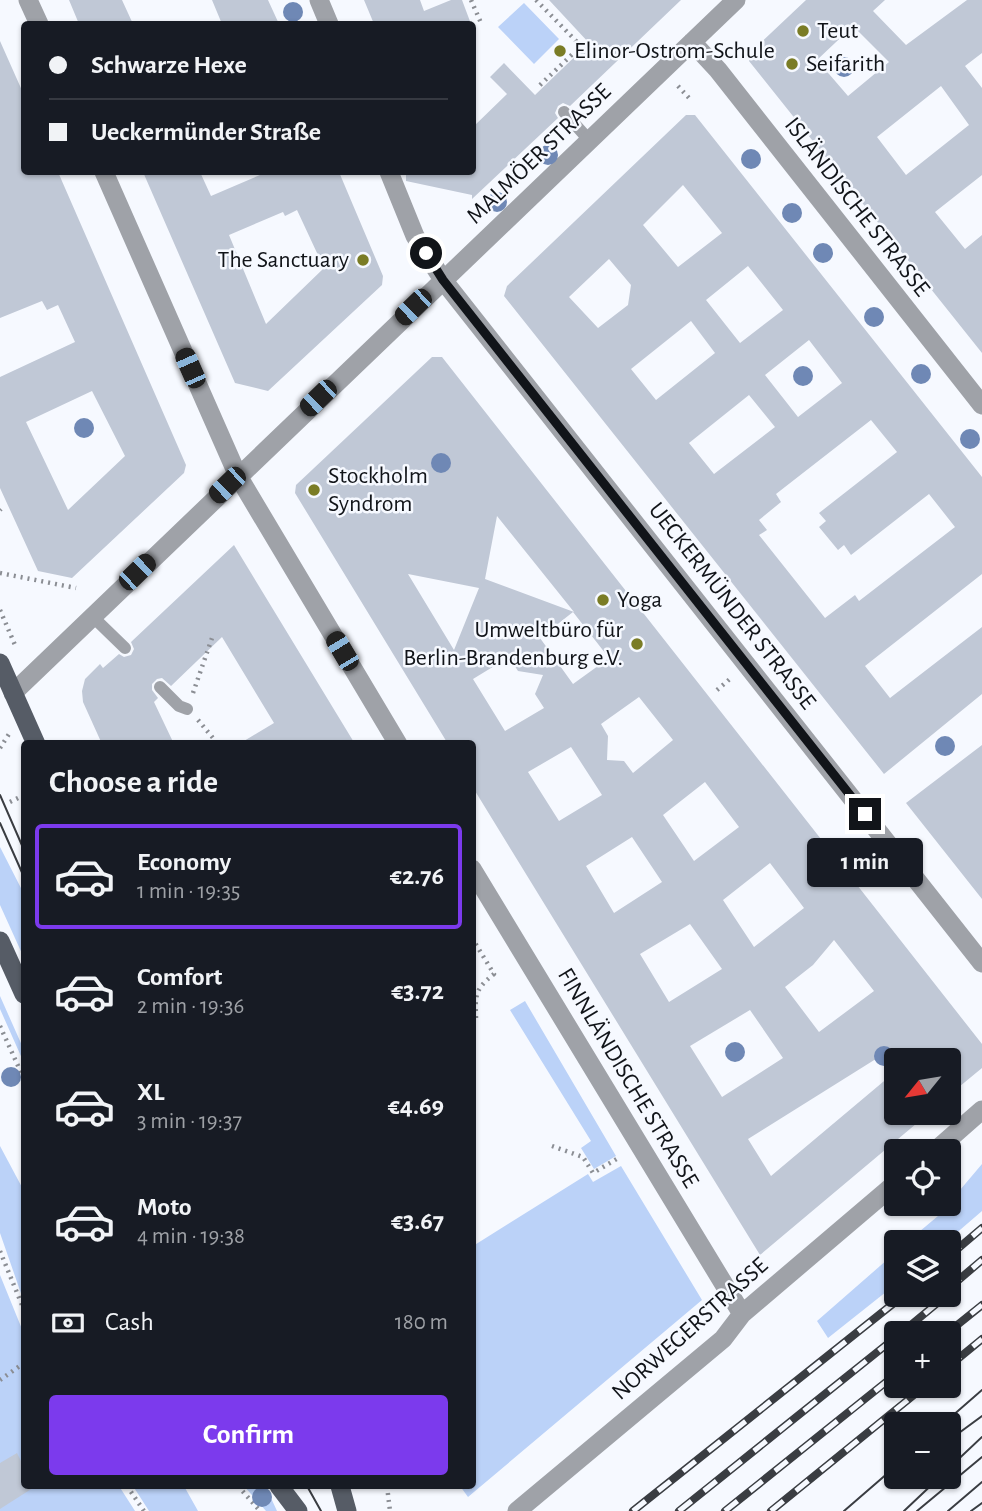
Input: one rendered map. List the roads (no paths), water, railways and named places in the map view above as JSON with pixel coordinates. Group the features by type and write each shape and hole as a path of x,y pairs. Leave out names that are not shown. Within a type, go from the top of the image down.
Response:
{"main road":[{"path":"0,663 7,698 33,740"},
{"path":"0,940 21,987"},
{"path":"281,1489 298,1511"},
{"path":"341,1489 348,1511"}],"street":[{"path":"28,0 38,21"},
{"path":"319,0 328,21"},
{"name":"MALMÖER STRASSE","path":"7,698 736,0"},
{"name":"ISLÄNDISCHE STRASSE","path":"692,42 718,71 982,405"},
{"path":"105,175 237,475 396,740"},
{"name":"UECKERMÜNDER STRASSE","path":"390,175 415,236 443,280 982,963"},
{"name":"FINNLÄNDISCHE STRASSE","path":"476,876 742,1314"},
{"path":"949,1139 982,1110"},
{"name":"NORWEGERSTRASSE","path":"517,1511 723,1339 742,1314 884,1194"}],"lane":[{"path":"564,112 589,140"},
{"path":"92,616 124,648"},
{"path":"160,687 179,706 187,709"}],"tram line":[{"path":"0,795 21,843"},
{"path":"0,823 21,870"},
{"path":"957,1412 982,1390"},
{"path":"961,1431 982,1416"},
{"path":"961,1457 982,1437"},
{"path":"917,1511 982,1457"},
{"path":"844,1511 884,1476"},
{"path":"948,1511 982,1482"},
{"path":"309,1489 321,1511"},
{"path":"904,1511 927,1489"},
{"path":"971,1511 982,1503"}],"railway":[{"path":"961,1246 982,1228"},
{"path":"961,1278 982,1260"},
{"path":"961,1322 982,1305"},
{"path":"633,1511 889,1307"},
{"path":"916,1321 933,1307"},
{"path":"961,1356 982,1339"},
{"path":"679,1511 884,1347"},
{"path":"725,1511 884,1384"},
{"path":"771,1511 910,1398"}],"place":[{"name":"Teut","path":"803,31"},
{"name":"Elinor-Ostrom-Schule","path":"560,51"},
{"name":"Seifarith","path":"792,64"},
{"name":"The Sanctuary","path":"363,260"},
{"name":"Stockholm Syndrom","path":"314,490"},
{"name":"Yoga","path":"603,600"},
{"name":"Umweltbüro für Berlin-Brandenburg e.V.","path":"637,644"}]}
